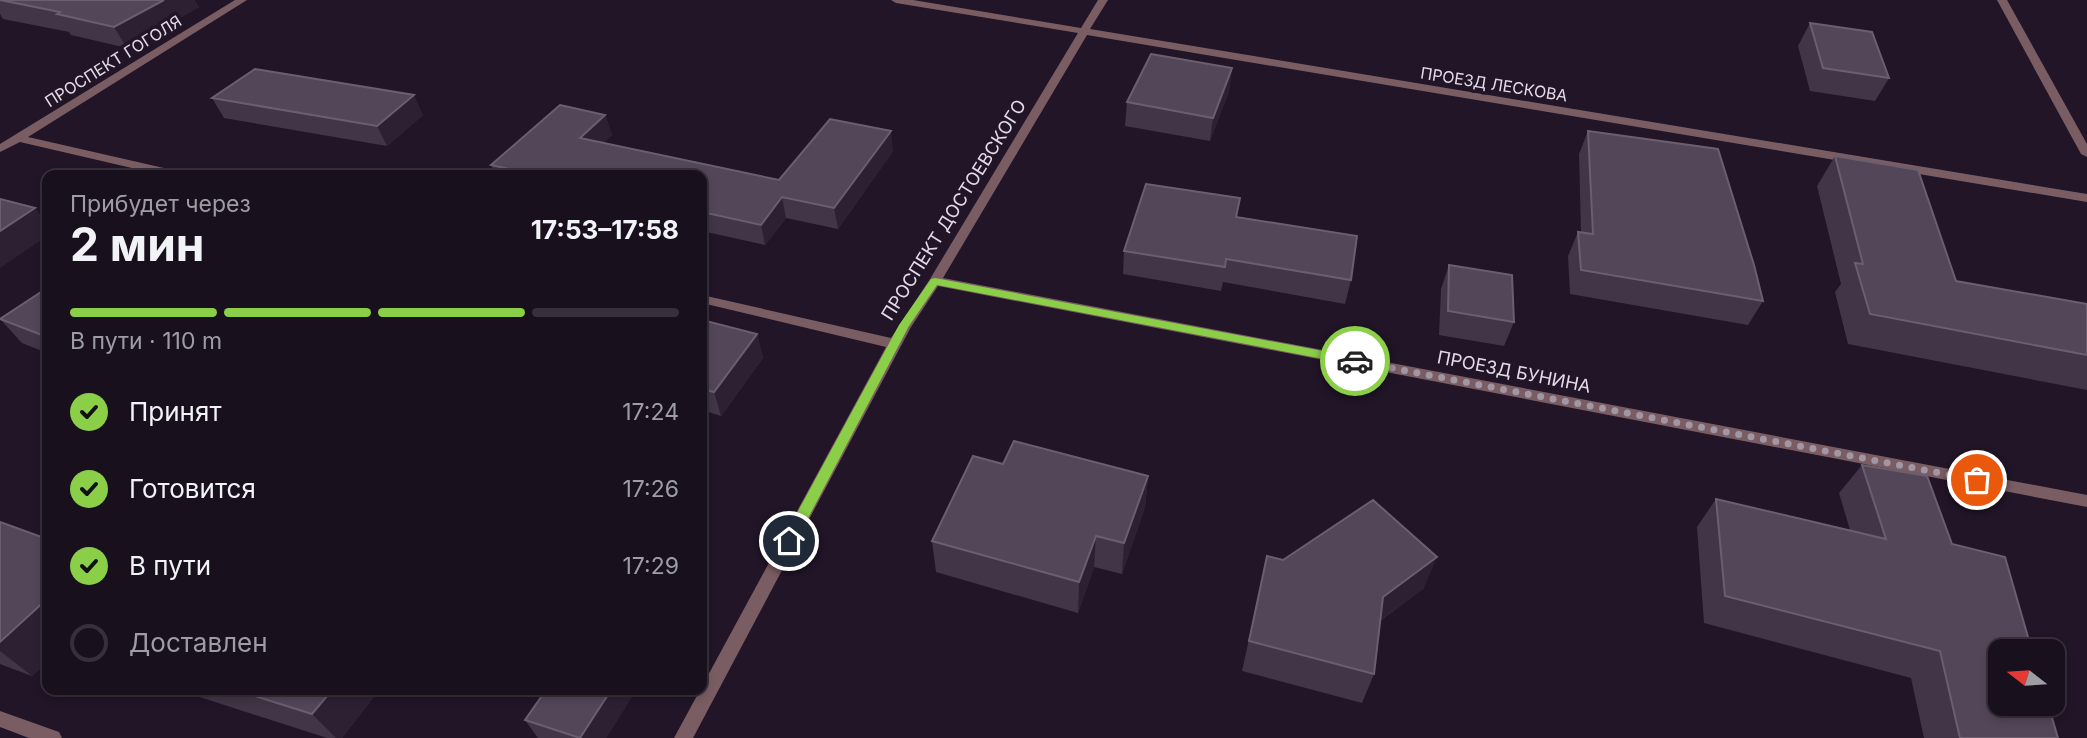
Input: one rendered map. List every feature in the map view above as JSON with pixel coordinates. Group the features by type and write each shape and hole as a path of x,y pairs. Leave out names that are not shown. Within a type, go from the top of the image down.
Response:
{"street":[{"name":"ПРОСПЕКТ ГОГОЛЯ","path":"0,149 242,0"},
{"name":"ПРОЕЗД ЛЕСКОВА","path":"896,0 2087,198"},
{"name":"ПРОСПЕКТ ДОСТОЕВСКОГО","path":"707,693 895,344 1103,0"},
{"path":"2002,0 2087,154"},
{"path":"19,138 156,170"},
{"name":"ПРОЕЗД БУНИНА","path":"935,281 2087,501"},
{"path":"707,300 895,344"},
{"name":"ПРОСПЕКТ ДОСТОЕВСКОГО","path":"683,738 706,695"},
{"path":"0,719 53,738"}],"building":[{"path":"0,0 164,0 114,27 57,14 60,12"},
{"path":"1810,23 1872,32 1889,78 1823,68"},
{"path":"1151,54 1232,68 1213,118 1127,102"},
{"path":"255,69 414,95 377,126 212,98"},
{"path":"560,105 605,115 580,138 779,180 830,119 891,131 834,208 782,197 761,225 707,213 707,170 514,170 491,165"},
{"path":"1588,131 1718,149 1763,301 1581,270 1578,232 1593,234"},
{"path":"1835,156 1918,170 1956,281 2087,304 2087,355 1870,314 1855,263 1863,264"},
{"path":"1146,184 1240,198 1236,217 1357,236 1351,280 1226,259 1225,267 1124,251"},
{"path":"0,199 35,208 0,231"},
{"path":"1449,265 1512,275 1514,322 1448,311"},
{"path":"42,291 42,335 0,319"},
{"path":"707,321 757,334 714,392 707,390"},
{"path":"1014,441 1148,476 1124,543 1096,536 1079,582 932,541 973,456 1003,464"},
{"path":"1862,465 1927,476 1952,544 2005,557 2029,639 1988,639 1988,716 2052,716 2058,738 1960,738 1940,651 1725,596 1716,499 1886,539"},
{"path":"1373,500 1437,557 1383,597 1374,674 1249,641 1267,556 1283,560"},
{"path":"0,522 42,537 42,604 0,642"},
{"path":"252,695 328,695 312,714"},
{"path":"542,695 608,695 580,738 525,720"}],"way so far":[{"path":"1355,361 1977,480"}],"route":[{"path":"789,541 905,325 935,281 1355,361"}]}
